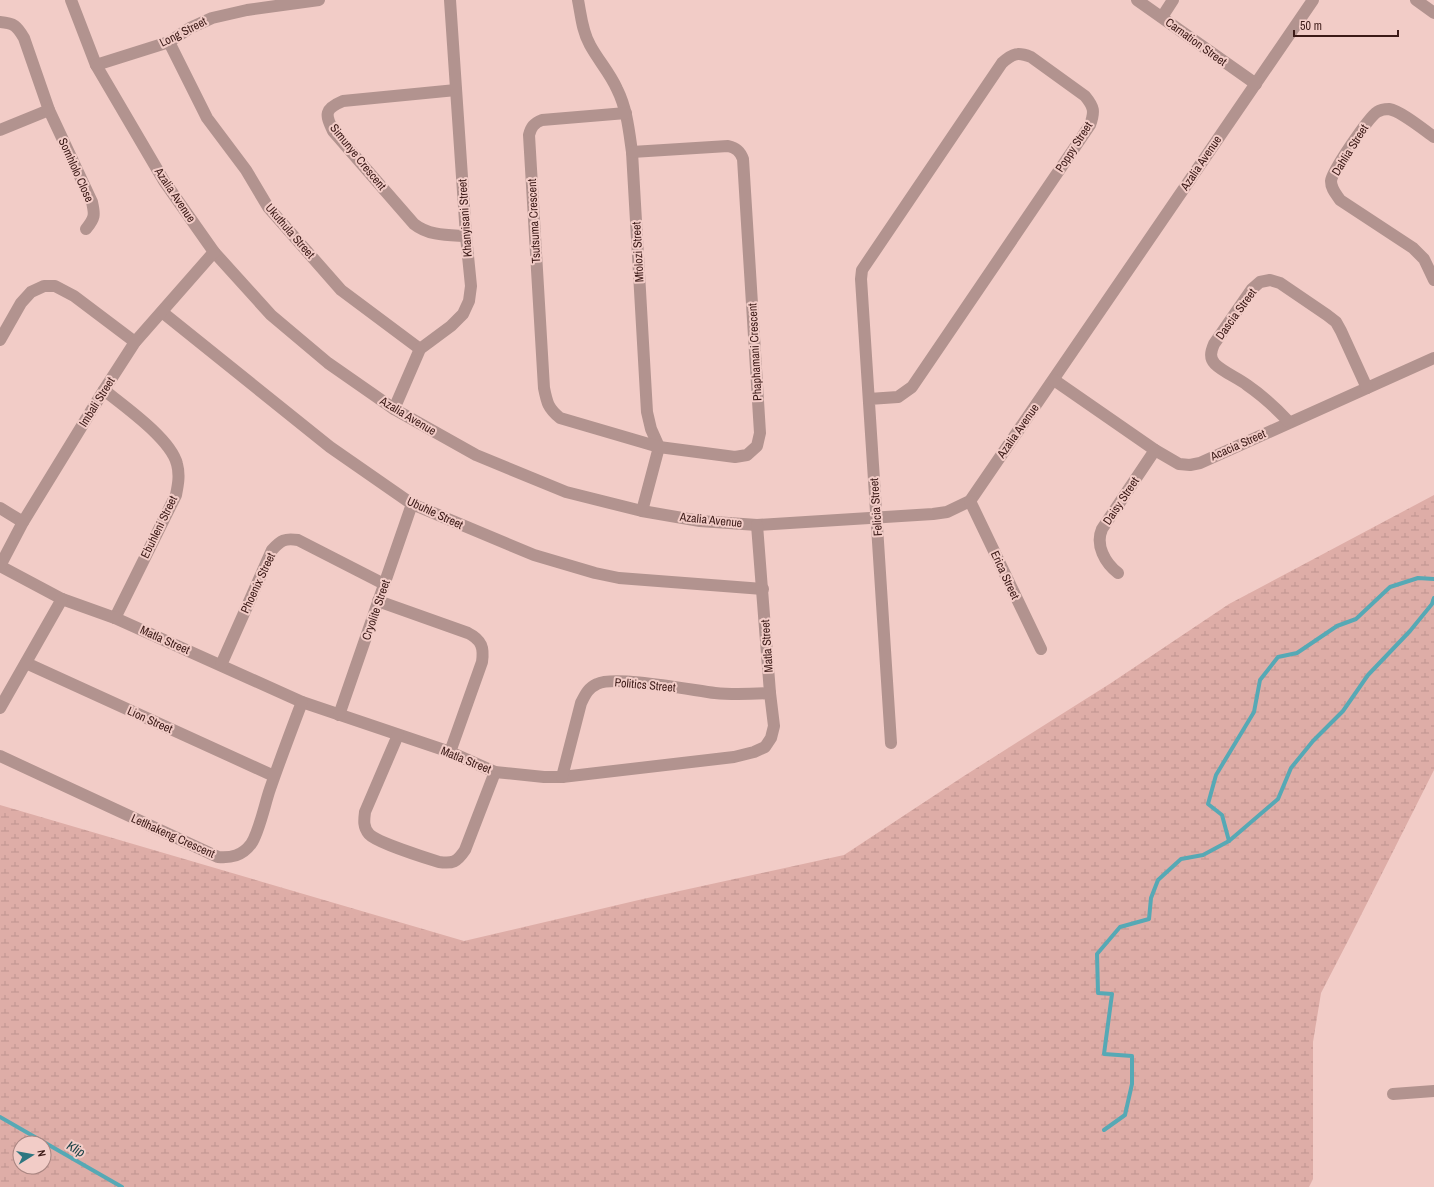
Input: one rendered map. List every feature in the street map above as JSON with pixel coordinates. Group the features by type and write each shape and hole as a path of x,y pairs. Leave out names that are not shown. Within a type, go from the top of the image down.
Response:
{"street":[{"name":"Azalia Avenue","path":"71,0 96,65 164,181 214,252 271,315 328,363 394,409 476,456 559,490 642,511 700,521 757,525 947,512 970,501 1313,0"},
{"name":"Long Street","path":"96,65 169,42 190,28 212,18 247,10 319,0"},
{"name":"Khanyisani Street","path":"420,349 452,326 463,314 469,301 470,286 450,0"},
{"name":"Mfolozi Street","path":"578,0 582,25 589,44 618,90 626,114 632,152 647,412 651,429 658,447"},
{"name":"Carnation Street","path":"1137,0 1256,84"},
{"path":"1162,17 1173,0"},
{"path":"1416,0 1434,13"},
{"name":"Somhlolo Close","path":"0,22 11,23 18,28 24,38 49,110 92,202 95,212 92,221 86,229"},
{"name":"Ukuthula Street","path":"169,42 207,118 246,170 268,207 341,290 420,349"},
{"name":"Poppy Street","path":"862,270 1002,63 1011,56 1021,54 1031,58 1085,96 1092,104 1094,115 1090,125 912,387 898,397 869,399"},
{"name":"Simunye Crescent","path":"456,90 343,101 332,106 328,110 327,118 334,131 414,224 426,232 466,236"},
{"name":"Dahlia Street","path":"1434,137 1399,113 1389,109 1378,111 1370,118 1339,164 1331,181 1333,191 1340,200 1413,248 1424,259 1434,280"},
{"path":"0,130 49,110"},
{"name":"Tsutsuma Crescent","path":"551,410 546,402 544,388 529,136 531,128 535,123 542,120 626,114"},
{"name":"Phaphamani Crescent","path":"551,410 560,418 658,447 735,457 747,455 757,446 760,433 743,160 740,152 735,147 728,146 632,152"},
{"name":"Imbali Street","path":"0,566 23,522 135,342 214,252"},
{"name":"Felicia Street","path":"862,270 861,279 891,743"},
{"name":"Dascia Street","path":"1289,422 1267,400 1246,384 1216,365 1212,359 1211,352 1214,344 1252,289 1260,282 1270,280 1280,283 1336,322 1367,388"},
{"path":"0,340 21,303 31,292 44,286 55,286 74,296 135,342"},
{"name":"Ubuhle Street","path":"162,312 330,446 412,504 534,555 595,573 619,578 763,589"},
{"path":"394,409 420,349"},
{"name":"Acacia Street","path":"1054,380 1155,450 1179,464 1190,465 1200,463 1434,358"},
{"name":"Ebuhleni Street","path":"104,390 151,428 169,449 177,463 179,478 176,495 115,618"},
{"path":"642,511 658,447"},
{"name":"Daisy Street","path":"1118,573 1111,568 1104,556 1100,546 1099,536 1102,529 1155,450"},
{"name":"Erica Street","path":"970,501 1041,649"},
{"name":"Cryolite Street","path":"339,715 412,504"},
{"path":"0,508 23,522"},
{"name":"Matla Street","path":"0,566 62,599 115,618 302,702 450,752 495,772 544,777 562,777 734,757 754,752 765,747 771,738 774,726 770,693 757,525"},
{"name":"Phoenix Street","path":"221,665 272,550 278,542 288,539 298,540 384,584"},
{"path":"0,708 62,599"},
{"path":"378,602 468,633 475,636 481,643 483,651 482,662 450,752"},
{"name":"Lion Street","path":"26,663 274,776"},
{"name":"Politics Street","path":"562,777 581,702 587,692 597,684 628,682 716,693 770,693"},
{"name":"Letlhakeng Crescent","path":"0,756 218,857 231,858 241,853 250,845 255,835 274,776 302,702"},
{"path":"398,735 365,812 364,824 368,834 378,840 439,862 450,863 459,859 465,850 495,772"},
{"path":"1393,1094 1434,1091"}],"green space":[{"path":"1434,495 1434,770 1321,993 1313,1042 1313,1179 1309,1187 0,1187 0,805 464,941 643,899 844,855 964,776 1111,683 1229,604"}],"waterway":[{"path":"1229,841 1222,815 1208,804 1216,775 1254,712 1260,680 1278,657 1297,653 1337,626 1356,619 1390,587 1418,578 1434,579"},
{"path":"1104,1130 1125,1115 1132,1084 1132,1056 1104,1054 1112,994 1098,993 1097,954 1120,927 1149,919 1151,898 1158,880 1181,859 1203,855 1229,841 1278,799 1291,768 1313,741 1343,711 1368,675 1410,631 1432,604 1434,598"},
{"name":"Klip","path":"0,1117 122,1187"}]}
